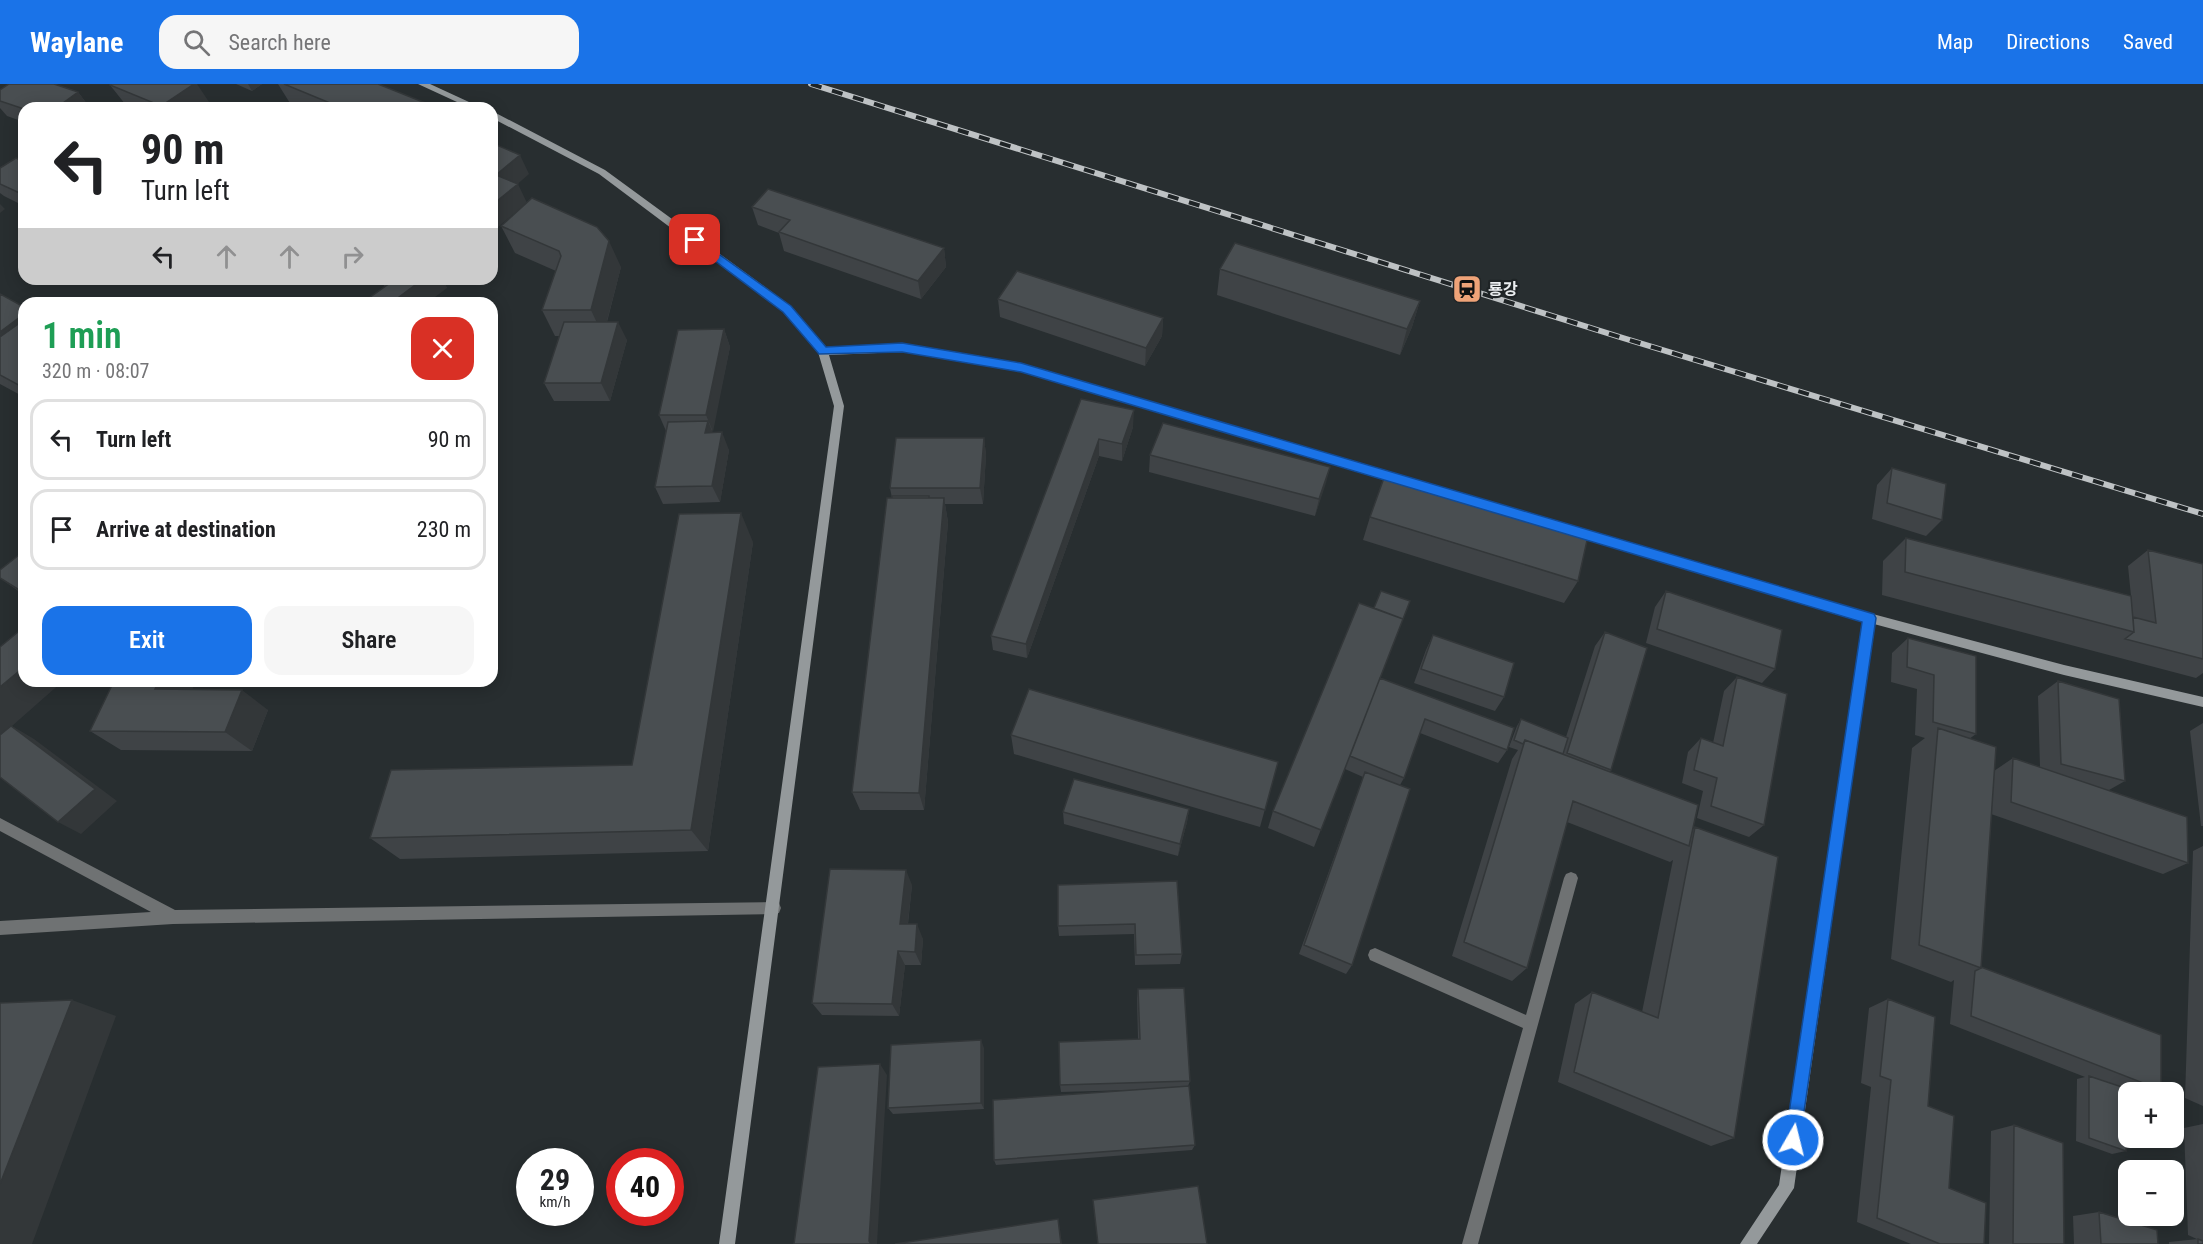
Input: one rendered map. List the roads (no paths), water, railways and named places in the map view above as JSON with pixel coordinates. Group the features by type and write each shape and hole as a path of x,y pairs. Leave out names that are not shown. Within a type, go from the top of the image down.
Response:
{"street":[{"path":"422,84 464,102"},
{"path":"498,117 602,172 787,309 823,351 839,406 774,908 727,1244"},
{"path":"823,351 902,348 1021,367 1869,618 2064,670 2203,702"},
{"path":"1748,1244 1786,1188 1869,618"},
{"path":"0,824 173,917"},
{"path":"1470,1244 1571,879"},
{"path":"0,928 173,917 774,908"},
{"path":"1375,955 1530,1024"}],"railway":[{"path":"811,84 1623,338 2203,514"}],"place":[{"name":"룡강","path":"1467,289"}]}
